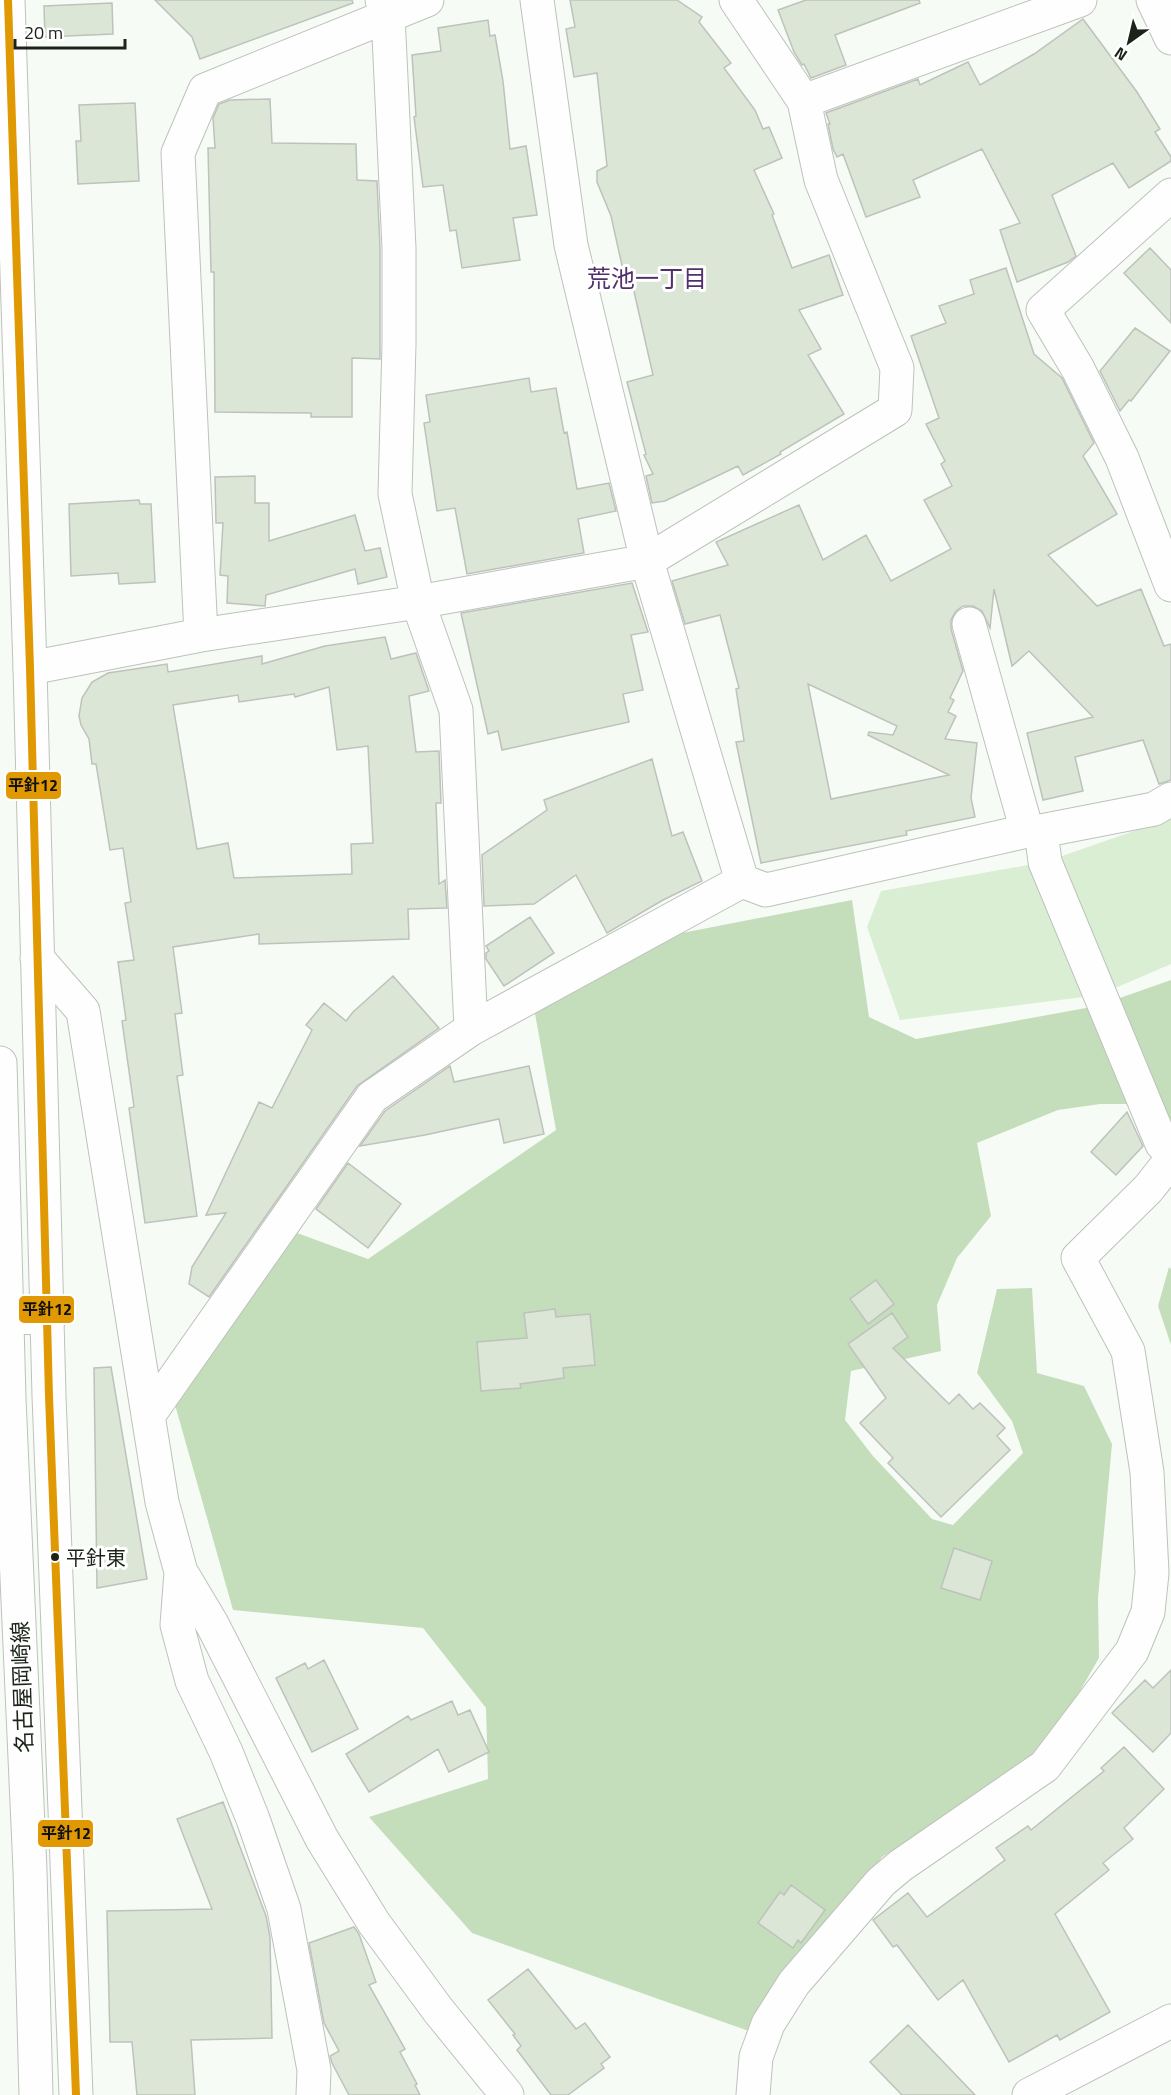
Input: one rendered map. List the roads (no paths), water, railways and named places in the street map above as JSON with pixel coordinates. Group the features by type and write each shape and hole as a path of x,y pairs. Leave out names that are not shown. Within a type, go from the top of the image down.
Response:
{"street":[{"name":"名古屋岡崎線","path":"8,0 30,668 44,1237 49,1318 49,1396 76,2095"},
{"path":"201,635 178,153 205,90 385,8 427,0"},
{"path":"537,0 572,245 647,561 742,881"},
{"path":"30,668 201,635 418,602 647,561 895,410 897,368 821,180 804,101 736,0"},
{"path":"804,101 1080,0"},
{"path":"1153,0 1171,38"},
{"path":"385,8 399,248 395,494 418,602 456,710 471,1029"},
{"path":"1171,195 1043,310 1078,369 1122,458 1171,585"},
{"path":"969,624 1045,862 1162,1144 1171,1152"},
{"path":"148,1416 372,1097 471,1029 742,881 766,890 1034,831 1154,809 1171,799"},
{"path":"37,958 83,1011 162,1502 182,1572 212,1623 322,1839 374,1923 438,2010 507,2095"},
{"name":"名古屋岡崎線","path":"0,1063 4,1317 30,1870 36,2095"},
{"path":"753,2095 756,2056 768,2024 801,1975 881,1882 1044,1766 1131,1651 1148,1612 1152,1573 1147,1472 1128,1351 1078,1258 1148,1189 1171,1160"},
{"path":"4,1317 49,1318"},
{"path":"182,1572 177,1625 192,1681 226,1752 253,1819 284,1910 314,2070 313,2095"},
{"path":"1029,2095 1171,2020"}],"place":[{"name":"平針東","path":"55,1557"}],"district":[{"name":"荒池一丁目","path":"647,279"}]}
